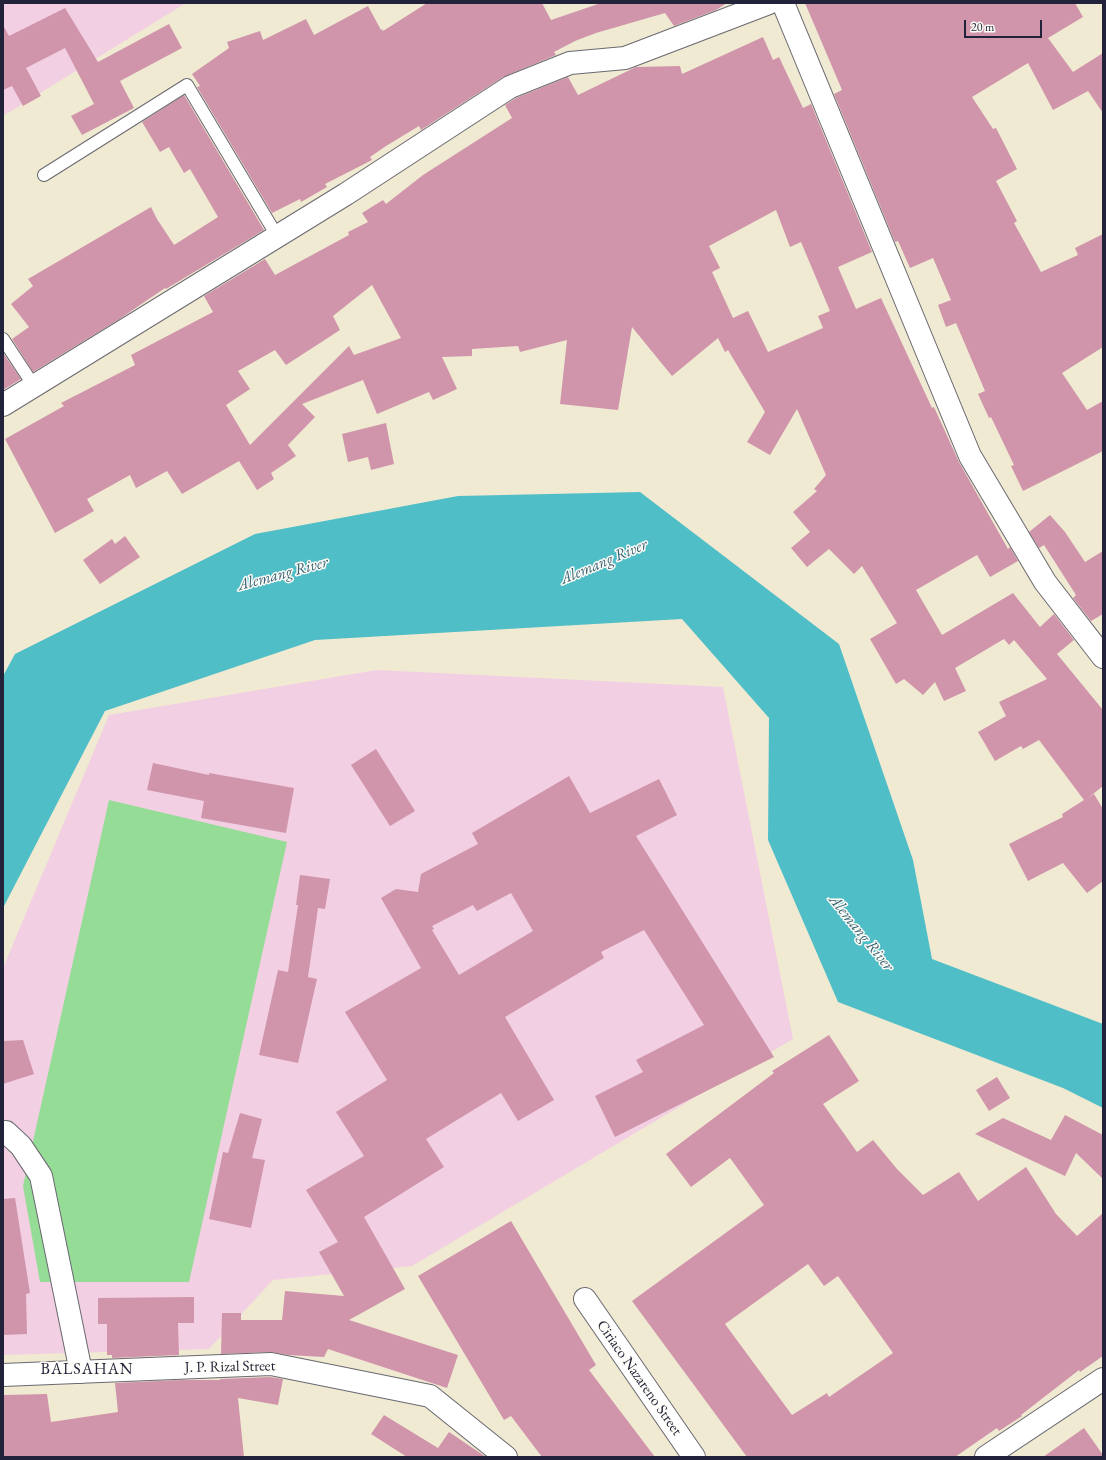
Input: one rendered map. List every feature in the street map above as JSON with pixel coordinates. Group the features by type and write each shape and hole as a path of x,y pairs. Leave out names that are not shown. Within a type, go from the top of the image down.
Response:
{"street":[{"path":"3,405 352,190 510,87 570,63 625,58 769,3"},
{"path":"783,3 970,456 1045,582 1103,657"},
{"path":"3,1132 6,1132 21,1146 41,1176 81,1372"},
{"name":"Ciriaco Nazareno Street","path":"585,1299 694,1457"},
{"name":"J. P. Rizal Street","path":"3,1375 271,1364 430,1396 506,1457"},
{"path":"994,1455 1103,1379"}],"lane":[{"path":"44,175 187,85 277,236"},
{"path":"3,339 34,386"}],"shaded area":[{"path":"3,3 186,3 3,116"},
{"path":"377,670 723,687 793,1039 412,1266 273,1280 209,1349 3,1355 3,968 109,715"}],"green space":[{"path":"109,800 287,842 189,1282 40,1282 23,1186"}],"water":[{"name":"Alemang River","path":"640,492 839,644 913,860 932,959 1103,1024 1103,1108 1063,1088 838,1002 768,840 769,718 682,619 315,640 105,711 3,908 3,676 15,654 255,534 458,496"}],"building":[{"path":"427,3 542,3 551,20 601,3 727,3 716,10 674,26 665,13 596,33 575,41 554,52 556,55 503,77 421,130 419,126 370,157 372,160 325,184 327,187 301,202 300,199 272,213 197,87 200,86 192,74 229,48 227,42 260,31 263,40 306,19 314,35 368,6 381,30 382,29 383,31"},
{"path":"805,3 1075,3 1083,17 1048,38 1073,72 1103,53 1103,113 1088,91 1053,110 1028,63 972,97 993,129 996,128 1017,169 996,181 1017,221 1014,223 1041,272 1078,255 1075,248 1103,234 1103,347 1062,373 1087,410 1103,401 1103,451 1023,491 1011,466 1014,465 978,394 985,391 956,323 946,327 938,305 951,300 933,258 910,268 898,241 895,242 834,94 842,90"},
{"path":"65,8 98,62 169,24 182,48 120,81 134,108 82,135 71,116 94,104 65,48 26,68 41,96 23,106 12,86 3,90 3,25 9,36"},
{"path":"763,37 773,60 779,57 803,108 811,104 872,252 838,267 856,309 881,298 959,462 1008,549 1010,547 1018,561 990,577 977,555 916,590 942,635 1013,593 1040,627 1054,614 1074,640 1057,654 1103,710 1103,786 1088,798 1094,794 1103,809 1103,881 1087,893 1063,863 1028,881 1009,844 1063,817 1062,814 1084,800 1039,740 1023,749 1021,746 995,761 978,732 1006,716 999,702 1047,679 1014,640 1009,645 1004,639 955,668 966,691 944,701 935,682 923,695 904,679 896,684 870,639 897,623 862,566 854,574 829,549 807,567 791,548 810,532 793,512 817,491 814,489 826,475 797,409 770,455 747,442 765,412 728,350 725,352 718,338 672,376 632,327 618,410 560,404 567,340 520,352 518,346 472,349 472,356 442,357 457,389 433,400 429,392 377,414 363,380 302,404 315,417 288,445 296,456 271,473 274,479 257,490 239,461 182,494 167,471 136,488 130,475 87,499 94,511 55,533 5,439 64,406 61,403 135,365 131,355 213,312 204,296 265,259 275,275 349,235 348,232 368,222 362,213 383,200 386,204 423,175 512,118 505,105 516,98 568,77 578,95 636,67 680,66 682,74","holes":["776,210 790,247 801,242 830,311 818,316 823,328 768,352 748,311 733,318 712,272 720,268 709,246","372,285 401,338 354,355 349,346 250,445 226,405 250,389 238,371 275,350 286,365 340,330 333,316"]},
{"path":"184,95 264,230 166,289 165,288 118,320 33,372 12,339 29,327 11,304 33,286 28,279 151,207 174,245 218,217 190,169 184,173 169,147 160,152 142,122"},
{"path":"3,353 21,379 3,390"},
{"path":"386,423 394,464 371,470 368,457 348,462 342,434"},
{"path":"1050,515 1065,532 1085,562 1103,551 1103,614 1091,621 1073,598 1076,595 1044,545 1039,548 1029,532"},
{"path":"125,536 140,557 100,584 83,560 112,539 115,544"},
{"path":"376,749 415,811 390,826 351,765"},
{"path":"153,763 209,775 209,773 294,788 286,833 201,818 204,801 147,790"},
{"path":"569,776 590,813 659,779 677,815 636,836 774,1057 615,1137 595,1096 643,1072 636,1060 704,1025 644,930 601,952 604,958 505,1017 554,1100 518,1121 501,1093 426,1139 444,1167 364,1217 405,1289 349,1320 458,1355 447,1388 328,1349 324,1357 288,1355 271,1352 221,1354 222,1313 241,1313 241,1320 282,1320 285,1291 344,1296 319,1252 338,1242 306,1190 364,1156 336,1112 387,1080 345,1012 421,968 381,898 396,889 418,892 421,874 478,844 472,833","holes":["511,893 533,931 459,975 432,930 434,929 432,926 473,905 477,911"]},
{"path":"300,875 330,879 325,909 318,908 308,977 317,979 298,1063 259,1055 278,970 288,972 298,905 296,905"},
{"path":"829,1035 859,1081 823,1104 857,1152 873,1140 897,1169 923,1195 959,1172 978,1201 1026,1167 1056,1214 1077,1236 1103,1213 1103,1356 1080,1372 1079,1370 1021,1415 1022,1416 999,1431 997,1428 955,1457 747,1457 632,1301 764,1205 730,1158 691,1187 666,1154 774,1073 772,1071","holes":["808,1264 824,1286 838,1276 893,1353 829,1397 827,1393 792,1415 725,1324"]},
{"path":"23,1040 34,1074 3,1084 3,1041"},
{"path":"997,1077 1010,1098 989,1111 976,1090"},
{"path":"240,1113 262,1119 252,1158 265,1160 251,1228 209,1219 223,1152 228,1153"},
{"path":"1065,1115 1103,1135 1103,1179 1076,1153 1065,1176 975,1134 1003,1118 1051,1140"},
{"path":"15,1198 30,1293 26,1294 27,1334 3,1335 3,1199"},
{"path":"511,1221 596,1365 589,1370 655,1457 542,1457 511,1416 504,1420 418,1276"},
{"path":"194,1297 194,1323 178,1323 179,1355 112,1358 112,1355 107,1355 107,1324 98,1324 98,1298"},
{"path":"270,1377 283,1379 278,1405 238,1398 244,1457 3,1457 3,1395 47,1394 51,1422 118,1412 115,1383"},
{"path":"384,1415 438,1448 449,1432 486,1457 407,1457 371,1434"},
{"path":"1084,1428 1103,1457 1043,1457"}],"district":[{"name":"BALSAHAN","path":"87,1370"}]}
